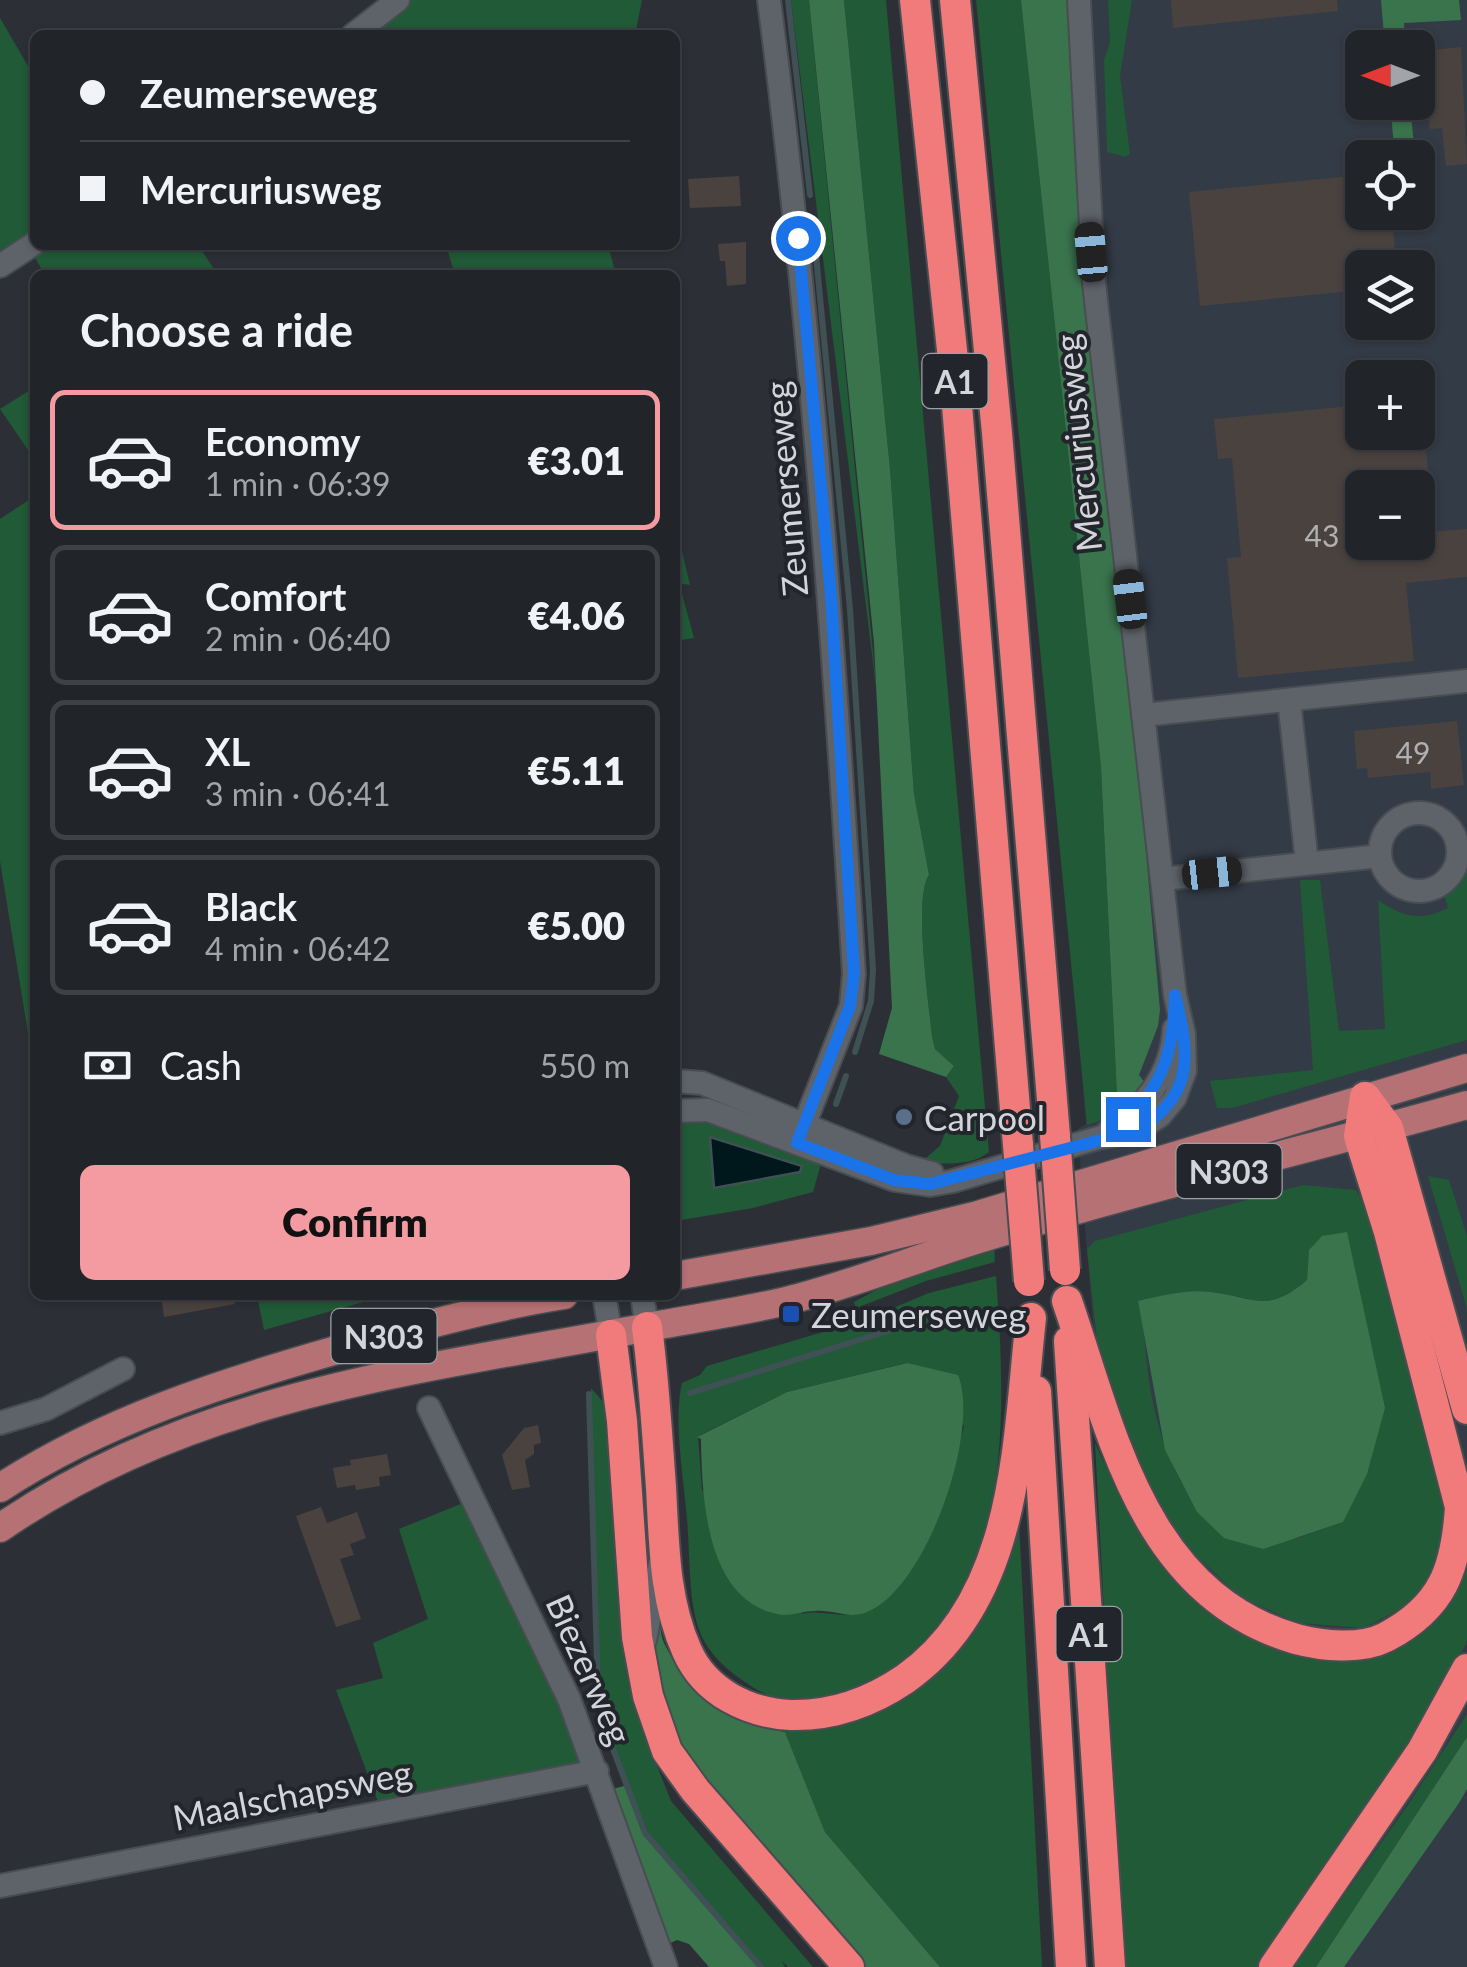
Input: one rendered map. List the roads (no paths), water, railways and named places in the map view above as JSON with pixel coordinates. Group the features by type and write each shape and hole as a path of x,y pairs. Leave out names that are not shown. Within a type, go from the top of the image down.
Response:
{"highway":[{"name":"A1","path":"916,0 972,566 1029,1281 1071,1967"},
{"name":"A1","path":"955,0 1010,571 1055,1136 1110,1967"},
{"name":"A1","path":"1365,1098 1467,1409"},
{"name":"A1","path":"1066,1301 1124,1472 1162,1541 1194,1579 1239,1616 1311,1643 1377,1642 1408,1626 1428,1608 1446,1580 1458,1547 1460,1507 1450,1454 1393,1245 1374,1132"},
{"name":"A1","path":"647,1327 664,1546 673,1609 688,1654 707,1682 725,1696 776,1714 807,1716 837,1711 886,1692 927,1663 947,1642 988,1571 1008,1503 1031,1318"},
{"name":"A1","path":"612,1335 641,1660 648,1696 668,1751 695,1790 849,1967"},
{"path":"1274,1967 1422,1752 1467,1669"}],"main road":[{"path":"1365,1098 1467,1068"},
{"name":"N303","path":"680,1275 870,1241 978,1215 1365,1098"},
{"path":"1374,1132 1467,1105"},
{"name":"N303","path":"0,1528 42,1499 122,1458 271,1401 418,1368 784,1302 1028,1225 1374,1132"},
{"name":"N303","path":"0,1488 22,1473 137,1419 261,1372 411,1329 542,1300"}],"street":[{"path":"359,30 398,0"},
{"name":"Zeumerseweg","path":"769,0 796,210 831,596 854,974 850,1006 801,1134"},
{"name":"Mercuriusweg","path":"680,1081 702,1082 894,1180 940,1184 1098,1138 1128,1119 1157,1086 1168,1065 1175,995 1094,283 1079,0"},
{"path":"0,266 30,247"},
{"path":"1142,715 1467,681"},
{"path":"1289,700 1307,864"},
{"path":"1162,878 1380,856"},
{"name":"Mercuriusweg","path":"680,1111 708,1110 801,1134"},
{"path":"605,1300 612,1335"},
{"path":"643,1300 647,1327"},
{"path":"0,1423 46,1409 123,1368"},
{"name":"Biezerweg","path":"429,1408 569,1699 666,1967"},
{"name":"A1","path":"641,1660 664,1546"},
{"name":"Maalschapsweg","path":"0,1886 597,1771"}],"water":[{"path":"710,1137 802,1166 800,1172 714,1188"}],"waterway":[{"path":"788,0 810,195"},
{"path":"813,224 850,609 873,970 871,1001 855,1052"},
{"path":"836,1104 846,1076"},
{"path":"690,1393 891,1330 890,1327"},
{"path":"589,1394 598,1694 605,1728 645,1833 761,1967"}],"place":[{"name":"Carpool","path":"904,1117"},
{"name":"Zeumerseweg","path":"791,1314"}]}
